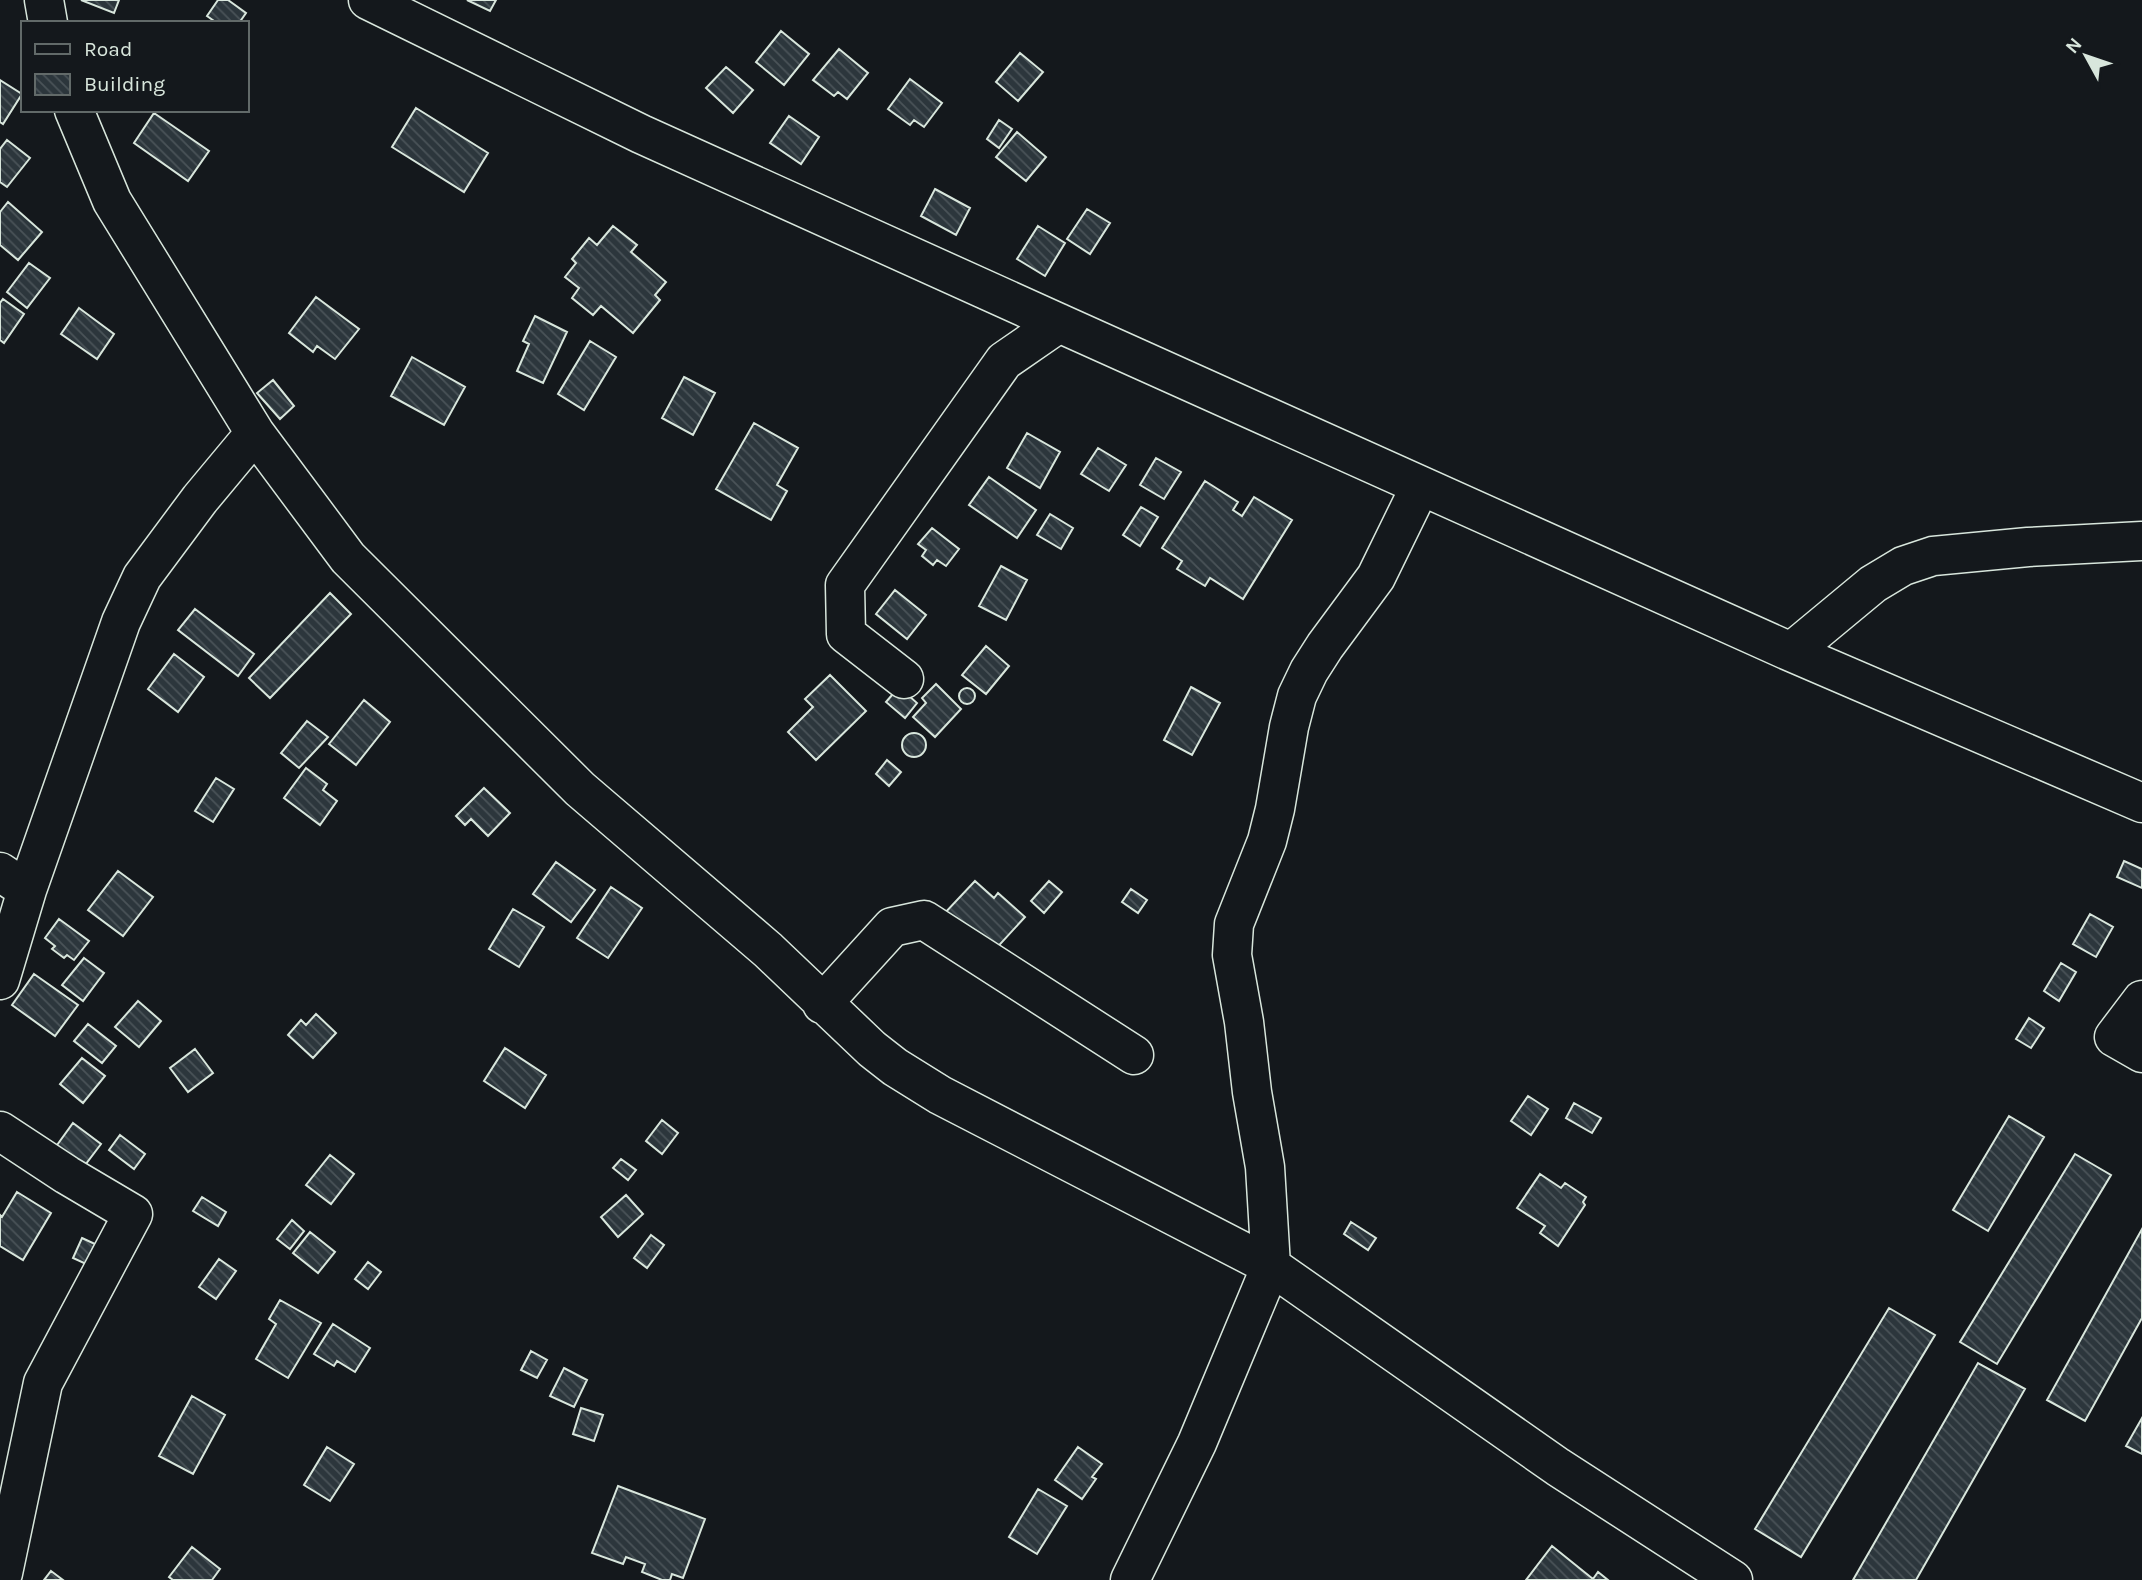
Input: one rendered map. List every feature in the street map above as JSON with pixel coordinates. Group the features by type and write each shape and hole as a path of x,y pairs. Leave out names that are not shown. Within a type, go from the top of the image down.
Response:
{"street":[{"path":"44,0 48,21"},
{"path":"369,0 642,134 1059,323 1791,652 2142,803"},
{"path":"75,112 112,201 255,433 348,558 580,789 768,950 822,1004 912,1079 1271,1266 1558,1467 1733,1580"},
{"path":"904,679 846,634 845,585 1004,361 1059,323"},
{"path":"0,980 14,881 121,622 142,577 200,499 255,433"},
{"path":"1130,1580 1197,1443 1271,1266 1265,1167 1252,1092 1244,1022 1231,955 1234,924 1268,841 1297,696 1325,646 1376,577 1420,486"},
{"path":"1791,652 1873,584 1903,566 1933,556 2028,547 2142,541"},
{"path":"822,1004 892,927 924,920 1134,1055"},
{"path":"2142,1000 2114,1037 2142,1052"},
{"path":"0,1130 67,1175 134,1214 43,1383 0,1578"}],"building":[{"path":"81,0 119,0 114,13"},
{"path":"218,0 228,0 246,13 240,21 214,21 207,16"},
{"path":"467,0 496,0 490,11"},
{"path":"781,31 809,54 784,85 756,62"},
{"path":"839,49 868,73 847,99 838,92 834,96 813,80"},
{"path":"1020,53 1043,72 1018,101 996,82"},
{"path":"726,67 753,90 733,113 706,88"},
{"path":"910,79 942,103 924,127 914,120 910,125 888,109"},
{"path":"0,80 21,96 3,124 0,122"},
{"path":"416,108 488,153 464,192 392,147"},
{"path":"154,113 209,151 188,181 134,143"},
{"path":"789,116 819,137 801,164 770,143"},
{"path":"999,120 1012,129 999,148 987,139"},
{"path":"1017,132 1046,157 1026,181 996,157"},
{"path":"7,140 30,158 7,187 0,182 0,149"},
{"path":"935,189 970,208 956,235 921,216"},
{"path":"8,202 42,232 18,260 0,245 0,212"},
{"path":"1087,209 1110,223 1090,254 1067,239"},
{"path":"613,226 637,245 631,252 666,282 655,295 660,300 633,333 601,306 593,315 572,298 579,288 565,277 576,263 572,259 589,238 597,245"},
{"path":"1038,226 1065,243 1045,276 1017,259"},
{"path":"29,263 50,278 27,308 7,292"},
{"path":"316,297 359,329 335,359 317,346 313,352 289,333"},
{"path":"3,299 24,314 4,343 0,340 0,303"},
{"path":"79,308 114,334 97,359 61,334"},
{"path":"535,316 567,332 543,383 517,371 529,344 523,341"},
{"path":"590,341 616,357 584,410 558,394"},
{"path":"412,357 465,387 444,425 391,396"},
{"path":"684,377 715,393 693,435 662,418"},
{"path":"273,380 294,406 280,419 257,393"},
{"path":"754,423 798,448 777,485 787,491 771,520 716,489"},
{"path":"1027,433 1060,452 1040,488 1007,468"},
{"path":"1098,448 1126,465 1109,491 1081,474"},
{"path":"1156,458 1181,472 1164,499 1140,485"},
{"path":"989,477 1036,510 1017,538 969,505"},
{"path":"1205,481 1238,502 1233,510 1242,516 1254,497 1292,520 1243,599 1210,578 1205,586 1177,569 1182,561 1162,548"},
{"path":"1141,507 1158,517 1140,546 1123,535"},
{"path":"1050,514 1073,528 1061,549 1037,535"},
{"path":"932,528 959,549 946,566 937,560 933,565 922,556 926,550 918,544"},
{"path":"1001,566 1027,580 1006,620 979,606"},
{"path":"895,590 926,615 907,639 876,614"},
{"path":"330,593 351,614 270,698 249,678"},
{"path":"195,609 254,654 238,676 178,630"},
{"path":"986,646 1009,666 986,694 962,675"},
{"path":"174,654 204,677 178,712 148,689"},
{"path":"830,675 866,711 816,760 788,732 813,707 805,699"},
{"path":"936,684 961,709 935,737 913,717 926,703 922,698"},
{"path":"899,687 917,703 905,718 886,702"},
{"path":"1191,687 1220,703 1192,755 1164,740"},
{"path":"967,688 973,690 973,702 967,704 961,702 959,696 961,690"},
{"path":"364,700 390,722 356,765 329,744"},
{"path":"307,721 328,737 299,768 281,753"},
{"path":"914,733 925,740 926,745 919,756 914,757 903,750 902,745 909,734"},
{"path":"887,760 901,772 889,786 876,774"},
{"path":"306,768 327,784 323,790 337,801 320,825 284,798"},
{"path":"216,778 234,789 213,822 195,811"},
{"path":"484,788 510,813 488,836 471,819 465,825 456,816"},
{"path":"2124,861 2142,869 2142,888 2117,877"},
{"path":"556,862 595,890 571,922 533,894"},
{"path":"118,871 153,897 123,936 88,910"},
{"path":"975,881 994,898 998,893 1025,917 992,953 941,917"},
{"path":"1049,881 1062,892 1044,913 1031,901"},
{"path":"611,887 642,908 608,958 577,938"},
{"path":"1131,889 1147,900 1138,913 1122,902"},
{"path":"513,909 544,927 519,967 489,949"},
{"path":"2090,914 2113,927 2096,957 2073,944"},
{"path":"59,919 89,941 74,960 67,955 64,958 52,949 55,946 45,938"},
{"path":"84,958 104,973 83,1001 62,985"},
{"path":"2061,963 2076,972 2059,1001 2044,991"},
{"path":"34,974 78,1005 55,1036 12,1005"},
{"path":"138,1001 161,1021 139,1047 115,1027"},
{"path":"316,1014 336,1033 313,1058 288,1035 301,1020 306,1025"},
{"path":"2029,1018 2044,1028 2031,1048 2016,1039"},
{"path":"88,1024 116,1046 102,1063 74,1041"},
{"path":"505,1048 546,1075 525,1108 484,1081"},
{"path":"195,1049 213,1073 188,1092 170,1068"},
{"path":"82,1058 105,1076 83,1103 60,1084"},
{"path":"1528,1096 1548,1109 1531,1135 1511,1121"},
{"path":"1574,1103 1601,1118 1592,1133 1566,1118"},
{"path":"2009,1116 2044,1137 1988,1231 1953,1210"},
{"path":"662,1120 678,1133 662,1154 646,1141"},
{"path":"73,1123 101,1144 79,1173 52,1152"},
{"path":"120,1135 145,1154 134,1169 109,1150"},
{"path":"2075,1154 2111,1175 1997,1364 1960,1342"},
{"path":"330,1155 354,1174 331,1204 306,1185"},
{"path":"621,1159 636,1170 628,1180 613,1168"},
{"path":"1540,1174 1561,1188 1565,1183 1586,1197 1583,1202 1585,1205 1558,1246 1540,1233 1545,1226 1517,1208"},
{"path":"17,1192 51,1213 23,1260 0,1246 0,1215 2,1217"},
{"path":"626,1195 643,1214 618,1237 601,1217"},
{"path":"202,1197 226,1212 218,1226 193,1211"},
{"path":"292,1220 304,1231 290,1249 277,1239"},
{"path":"1351,1222 1376,1238 1368,1250 1344,1234"},
{"path":"2142,1229 2142,1318 2085,1421 2047,1400"},
{"path":"310,1232 335,1252 318,1273 293,1253"},
{"path":"651,1235 664,1245 647,1268 634,1258"},
{"path":"82,1238 95,1244 86,1264 73,1258"},
{"path":"219,1259 236,1271 216,1299 199,1287"},
{"path":"368,1262 381,1272 368,1289 355,1279"},
{"path":"280,1300 321,1323 288,1378 256,1359 276,1324 269,1319"},
{"path":"1889,1308 1935,1335 1801,1557 1755,1529"},
{"path":"333,1324 370,1348 355,1372 337,1361 334,1366 314,1354"},
{"path":"531,1351 547,1360 537,1378 521,1370"},
{"path":"1978,1363 2025,1389 1916,1580 1853,1580"},
{"path":"564,1368 587,1380 574,1407 550,1396"},
{"path":"192,1396 225,1415 193,1474 159,1456"},
{"path":"581,1408 603,1415 594,1441 573,1434"},
{"path":"2142,1418 2142,1454 2126,1446"},
{"path":"327,1447 354,1464 330,1501 304,1485"},
{"path":"1078,1447 1102,1464 1092,1477 1096,1479 1082,1499 1055,1480"},
{"path":"618,1486 705,1519 683,1578 672,1574 670,1580 662,1580 642,1572 645,1564 626,1557 623,1564 592,1553"},
{"path":"1038,1489 1067,1506 1037,1554 1009,1537"},
{"path":"1552,1546 1593,1579 1598,1572 1608,1580 1526,1580"},
{"path":"192,1547 220,1569 212,1580 173,1580 169,1577"},
{"path":"51,1571 63,1580 44,1580"}]}
